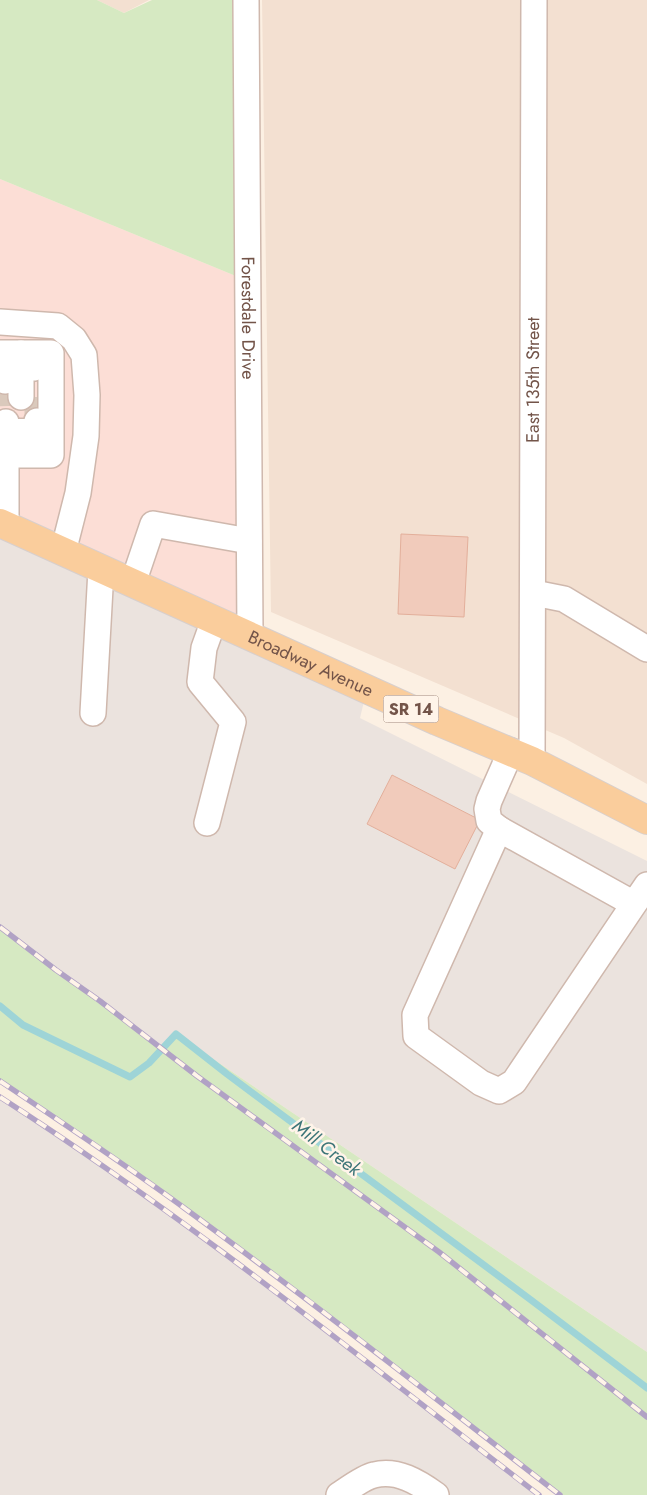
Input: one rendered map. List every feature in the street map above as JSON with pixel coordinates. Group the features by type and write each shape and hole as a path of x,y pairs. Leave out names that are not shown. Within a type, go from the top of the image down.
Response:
{"main road":[{"name":"Broadway Avenue","path":"3,525 437,721 522,756 644,815"}],"street":[{"name":"Forestdale Drive","path":"246,0 250,635"},
{"name":"East 135th Street","path":"522,756 534,593 534,0"},
{"path":"0,322 58,326 74,339 84,355 87,395 86,436 78,493 63,552"},
{"path":"3,525 14,431 51,454 51,353 14,356 21,391"},
{"path":"133,583 153,524 249,541"},
{"path":"93,713 102,570"},
{"path":"534,593 564,599 647,649"},
{"path":"206,823 233,722 200,682 204,648 214,620"},
{"path":"499,829 415,1015 416,1036 481,1083 499,1091 514,1082 641,894 499,829 489,821 487,809 522,756"},
{"path":"339,1495 373,1475 397,1474 422,1485 436,1495"}],"shaded area":[{"path":"97,0 149,0 124,13"},
{"path":"262,0 647,0 647,784 564,738 271,612"},
{"path":"0,179 248,281 250,635 0,518"},
{"path":"0,523 367,689 360,718 647,861 647,1352 176,1034 162,1049 0,927"},
{"path":"0,1097 65,1139 246,1269 539,1495 0,1495"}],"green space":[{"path":"0,0 97,0 124,13 152,0 246,0 248,281 0,179"},
{"path":"0,926 162,1049 176,1034 647,1352 647,1495 560,1495 186,1209 0,1081"}],"building":[{"path":"401,534 468,537 464,617 398,614"},
{"path":"392,775 480,820 455,869 367,824"}],"waterway":[{"name":"Mill Creek","path":"0,1006 23,1025 130,1077 149,1063 176,1034 647,1388"}],"tunnel":[{"path":"5,381 6,422"},
{"path":"37,397 37,421"}],"railway":[{"path":"0,927 197,1076 439,1252 647,1417"},
{"path":"0,1081 164,1193 374,1351 560,1495"},
{"path":"0,1097 139,1191 274,1290 539,1495"}]}
